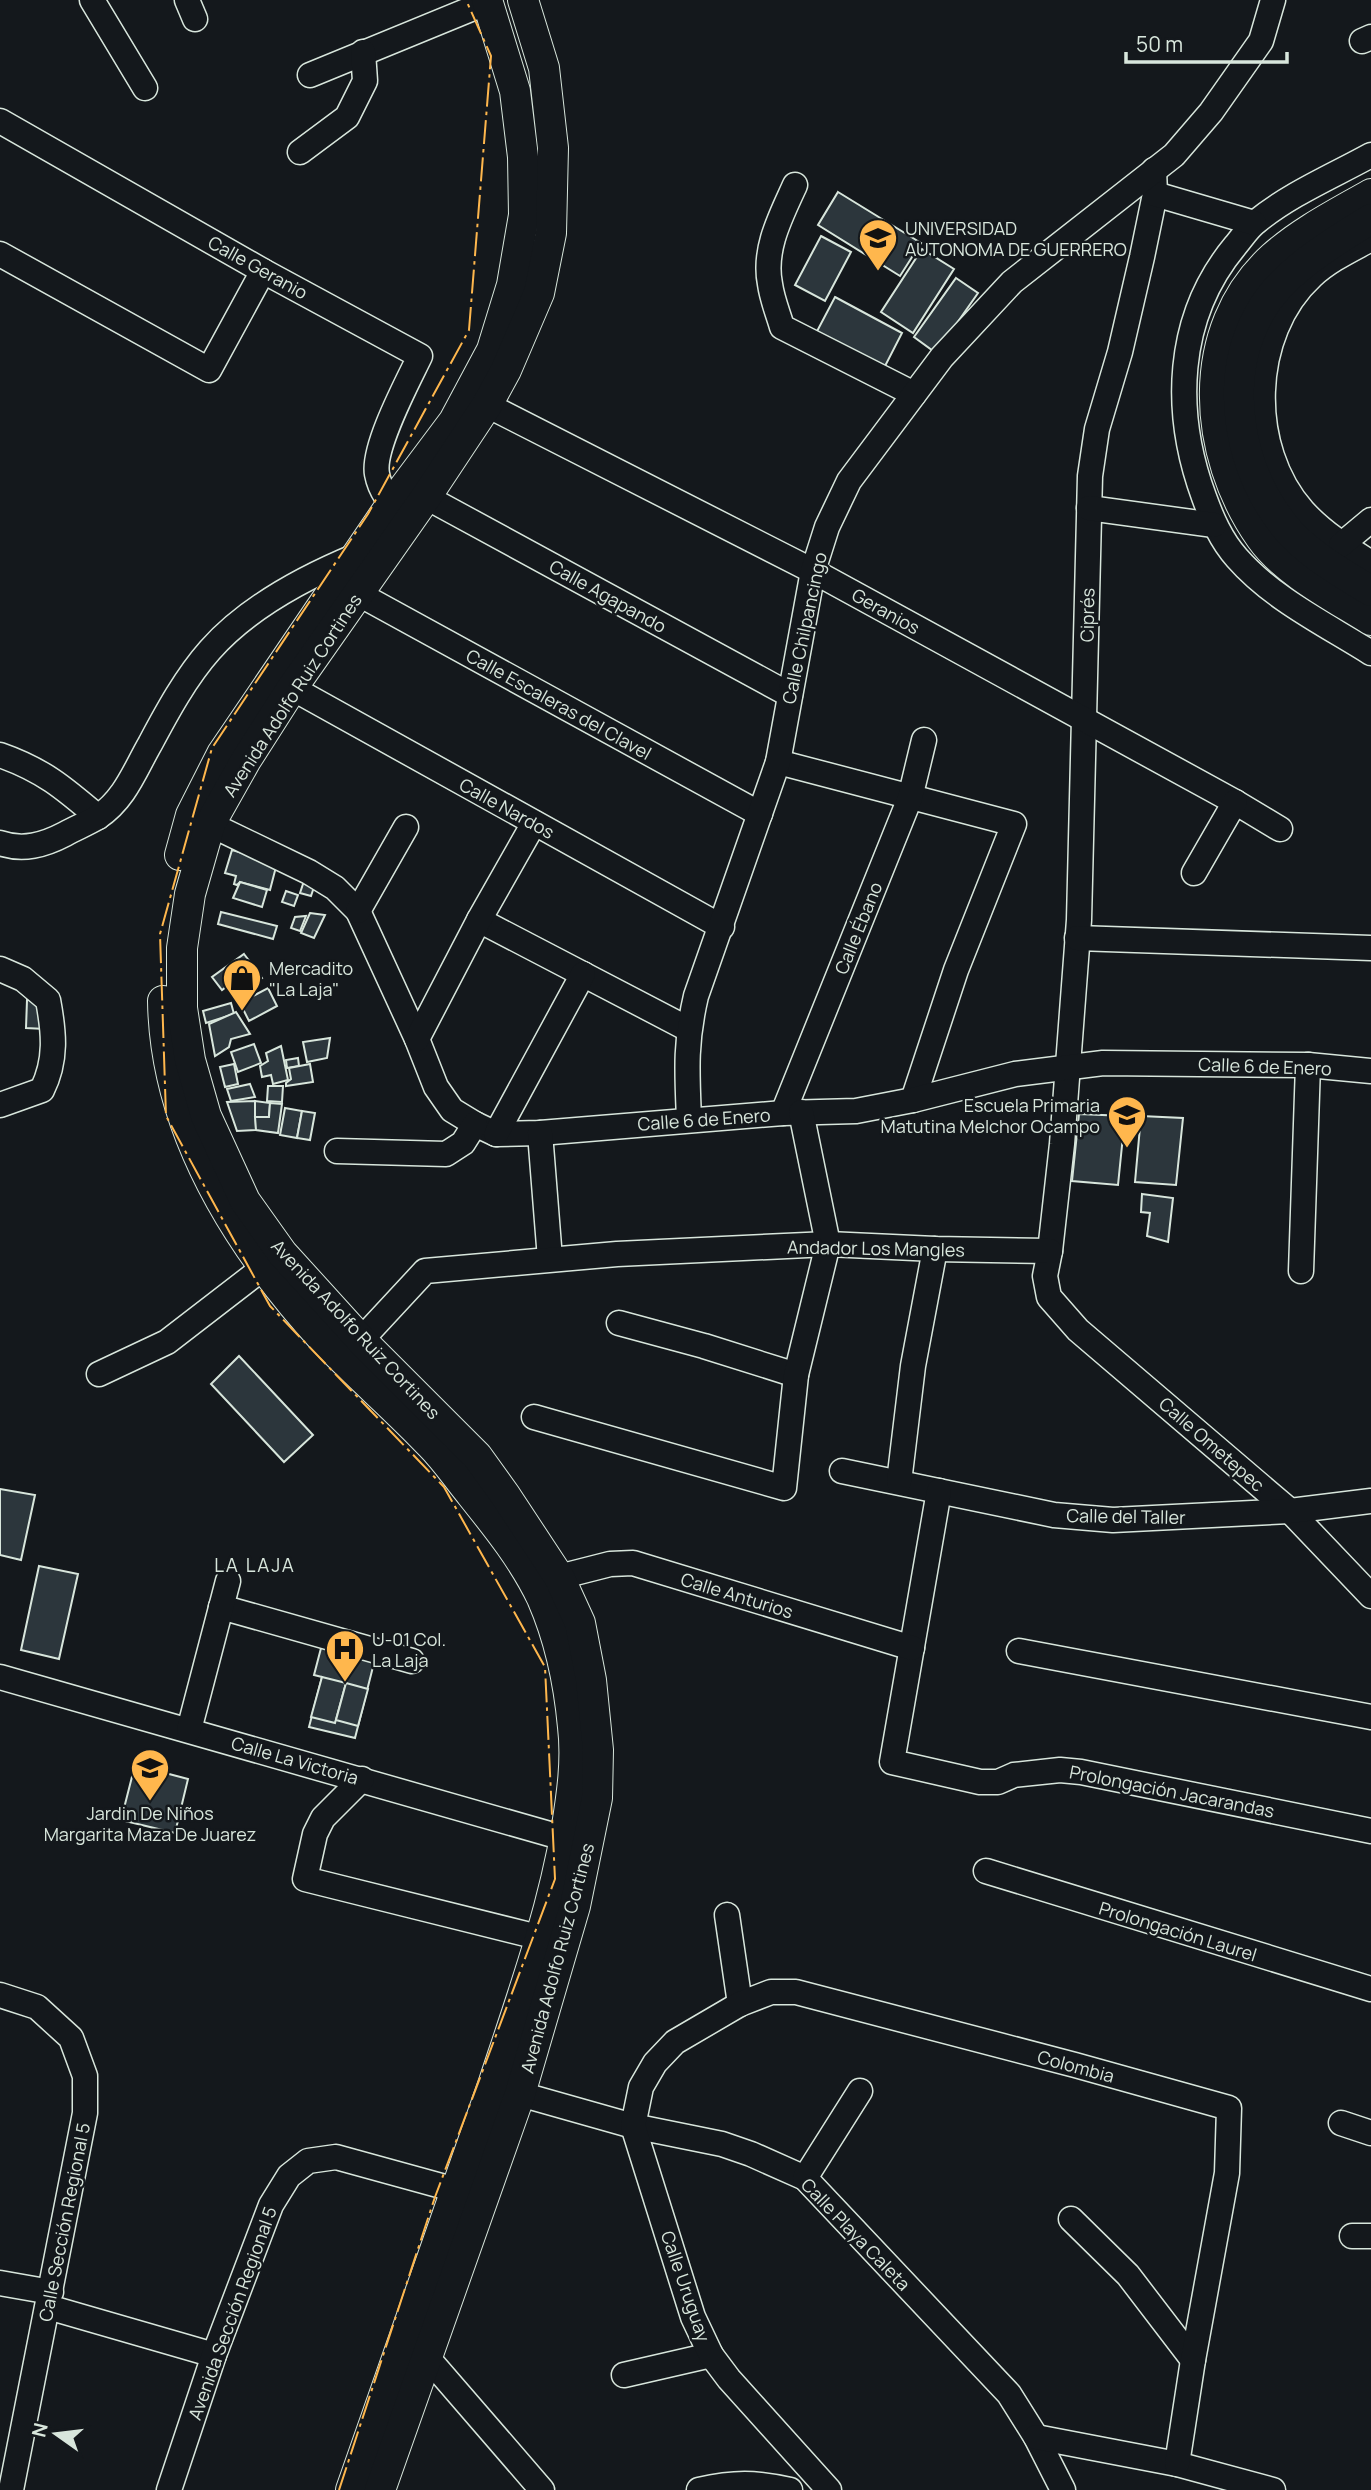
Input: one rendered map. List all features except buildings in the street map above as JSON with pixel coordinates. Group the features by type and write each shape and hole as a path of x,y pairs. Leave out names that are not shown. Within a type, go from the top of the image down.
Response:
{"main road":[{"name":"Avenida Adolfo Ruiz Cortines","path":"351,2490 471,2194 520,2094 575,1906 577,1842 573,1788 574,1730 564,1664 555,1631 541,1597 510,1544 433,1447 324,1340 263,1268 223,1208 195,1145 169,1062 163,1006 165,942 173,884 200,820 222,754 356,556 409,507 487,405 506,370 539,293 551,233 553,148 544,68 523,0"},
{"name":"Avenida Adolfo Ruiz Cortines","path":"380,2490 428,2357 542,1938 577,1842 597,1798 598,1750 591,1681 580,1623 559,1577 477,1456 361,1340 282,1253 245,1201 206,1116 190,1060 182,1008 181,948 200,820 246,760 357,593 409,507 492,350 512,285 524,215 523,157 514,91 488,1"},
{"path":"1371,194 1301,235 1272,257 1255,276 1231,310 1217,359 1214,403 1220,448 1236,495 1262,540 1297,573 1371,620"},
{"path":"1371,219 1306,261 1284,282 1259,313 1240,362 1239,403 1245,443 1260,486 1284,525 1321,559 1371,592"}],"street":[{"path":"92,0 145,88"},
{"name":"Calle Chilpancingo","path":"689,1119 686,1058 688,1029 696,996 778,762 813,571 827,527 849,481 942,356 1012,282 1155,182 1211,112 1261,41 1273,0"},
{"path":"310,75 488,1"},
{"path":"300,152 347,117 365,81 363,52"},
{"name":"Calle Geranio","path":"0,121 263,271 420,356 397,403 377,458 377,474 409,507"},
{"path":"1371,155 1285,202 1254,223 1218,266 1197,312 1184,366 1184,418 1195,472 1214,525 1236,557 1269,589 1371,653"},
{"path":"1155,182 1254,223"},
{"name":"Ciprés","path":"1049,1297 1045,1276 1062,1144 1077,938 1090,476 1097,429 1120,352 1155,182"},
{"path":"795,185 775,228 770,254 769,283 782,327 914,394"},
{"path":"1371,239 1339,256 1312,276 1290,303 1275,330 1266,363 1262,402 1266,436 1280,475 1303,511 1341,545 1371,563"},
{"path":"0,254 209,370 263,271"},
{"name":"Geranios","path":"487,405 813,571 1280,829"},
{"name":"Calle Agapando","path":"409,507 790,695"},
{"path":"1089,508 1214,525"},
{"path":"1341,545 1371,520"},
{"path":"0,843 13,848 45,844 98,817 127,789 150,742 208,652 232,628 258,608 319,572 356,556"},
{"name":"Calle Escaleras del Clavel","path":"357,593 760,814"},
{"name":"Calle Nardos","path":"292,688 722,928"},
{"name":"Calle Ébano","path":"792,1113 910,799 924,740"},
{"path":"0,755 55,780 98,817"},
{"path":"778,762 910,799 1014,824 956,970 913,1100"},
{"path":"1194,873 1235,802"},
{"path":"200,820 309,872 335,888 358,911 436,1087 452,1110 485,1129"},
{"path":"417,1039 479,920 534,823"},
{"path":"358,911 406,827"},
{"path":"479,920 688,1029"},
{"path":"1077,938 1371,948"},
{"path":"0,969 23,979 48,1000 55,1037 51,1074 43,1090 0,1105"},
{"path":"337,1151 446,1154 485,1129 583,974"},
{"name":"Calle 6 de Enero","path":"485,1129 540,1133 689,1119 856,1111 913,1100 1015,1074 1103,1063 1308,1065 1371,1071"},
{"path":"1301,1271 1308,1065"},
{"path":"534,1418 784,1488 796,1374 828,1244 792,1113"},
{"path":"540,1133 550,1259"},
{"name":"Andador Los Mangles","path":"361,1340 425,1271 617,1254 828,1244 935,1250 1050,1251"},
{"path":"899,1482 913,1366 935,1250"},
{"path":"99,1374 167,1342 263,1268"},
{"name":"Calle Ometepec","path":"1049,1297 1078,1330 1290,1511 1371,1596"},
{"path":"619,1324 796,1374"},
{"name":"Calle del Taller","path":"842,1471 1054,1515 1113,1520 1290,1511 1371,1502"},
{"path":"912,1647 939,1491"},
{"name":"Calle Anturios","path":"559,1577 610,1564 633,1563 912,1647"},
{"path":"189,1730 228,1581"},
{"path":"222,1608 412,1661"},
{"name":"Prolongación Jacarandas","path":"912,1647 892,1762 980,1783 998,1782 1014,1775 1060,1770 1082,1772 1371,1831"},
{"path":"1020,1651 1371,1717"},
{"name":"Calle La Victoria","path":"0,1677 577,1842"},
{"path":"362,1779 323,1818 315,1834 305,1879 542,1938"},
{"name":"Prolongación Laurel","path":"986,1871 1371,1989"},
{"path":"727,1915 740,2004"},
{"name":"Colombia","path":"632,2126 641,2087 655,2063 675,2042 740,2004 771,1992 796,1992 1229,2108 1227,2173 1177,2464"},
{"name":"Calle Sección Regional 5","path":"0,1995 37,2007 71,2038 85,2076 85,2113 11,2490"},
{"path":"805,2178 860,2091"},
{"name":"Calle Playa Caleta","path":"520,2094 632,2126 722,2144 805,2178 1009,2394 1037,2437 1063,2490"},
{"path":"1341,2123 1371,2133"},
{"name":"Calle Uruguay","path":"632,2126 693,2317 710,2355 828,2490"},
{"name":"Avenida Sección Regional 5","path":"169,2490 214,2355 271,2205 289,2176 308,2161 335,2157 471,2194"},
{"path":"1071,2219 1128,2275 1193,2360"},
{"path":"0,2283 214,2355"},
{"path":"624,2375 710,2355"},
{"path":"428,2357 542,2490"},
{"path":"1037,2437 1177,2464 1273,2490"},
{"path":"699,2490 730,2482 775,2488"}],"power":[{"path":"339,2490 435,2197 555,1879 545,1667 444,1487 270,1306 166,1116 160,934 212,748 368,514 469,330 491,56 466,0"}],"place":[{"name":"UNIVERSIDAD AUTONOMA DE GUERRERO","path":"878,272"},
{"name":"Mercadito \"La Laja\"","path":"242,1012"},
{"name":"Escuela Primaria Matutina Melchor Ocampo","path":"1127,1149"},
{"name":"U-01 Col. La Laja","path":"345,1683"},
{"name":"Jardin De Niños Margarita Maza De Juarez","path":"150,1802"}],"district":[{"name":"LA LAJA","path":"255,1565"}]}
